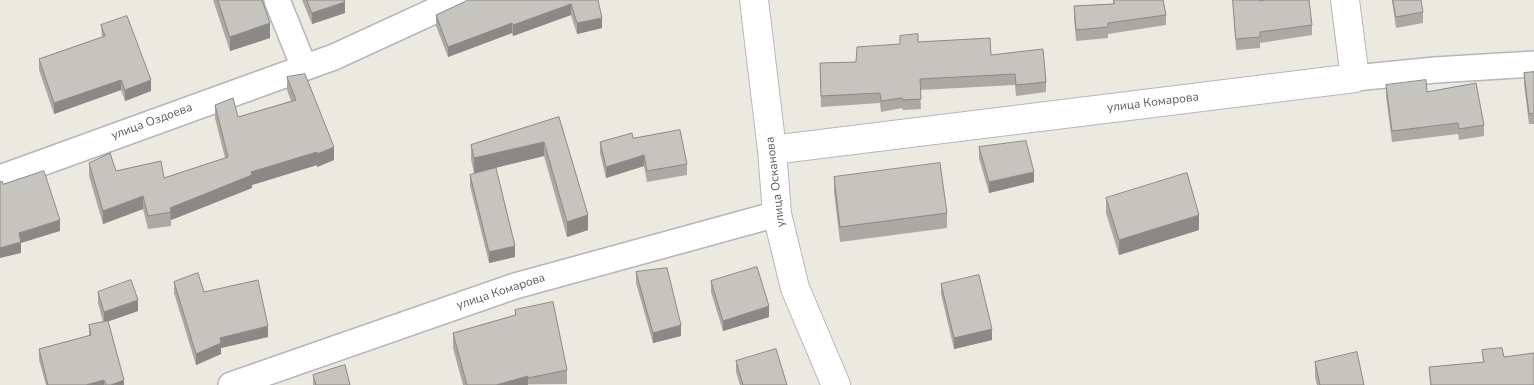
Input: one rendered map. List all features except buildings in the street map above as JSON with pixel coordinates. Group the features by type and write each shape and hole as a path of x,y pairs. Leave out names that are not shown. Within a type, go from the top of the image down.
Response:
{"main road":[{"name":"улица Осканова","path":"754,0 772,150 777,214 795,288 836,385"},
{"path":"1345,0 1355,78"},
{"name":"улица Комарова","path":"772,150 1355,78"}],"street":[{"path":"277,0 304,67"},
{"name":"улица Оздоева","path":"0,178 334,57 458,0"},
{"name":"улица Комарова","path":"1355,78 1435,70 1534,64"},
{"name":"улица Комарова","path":"231,385 514,286 777,214"}]}
